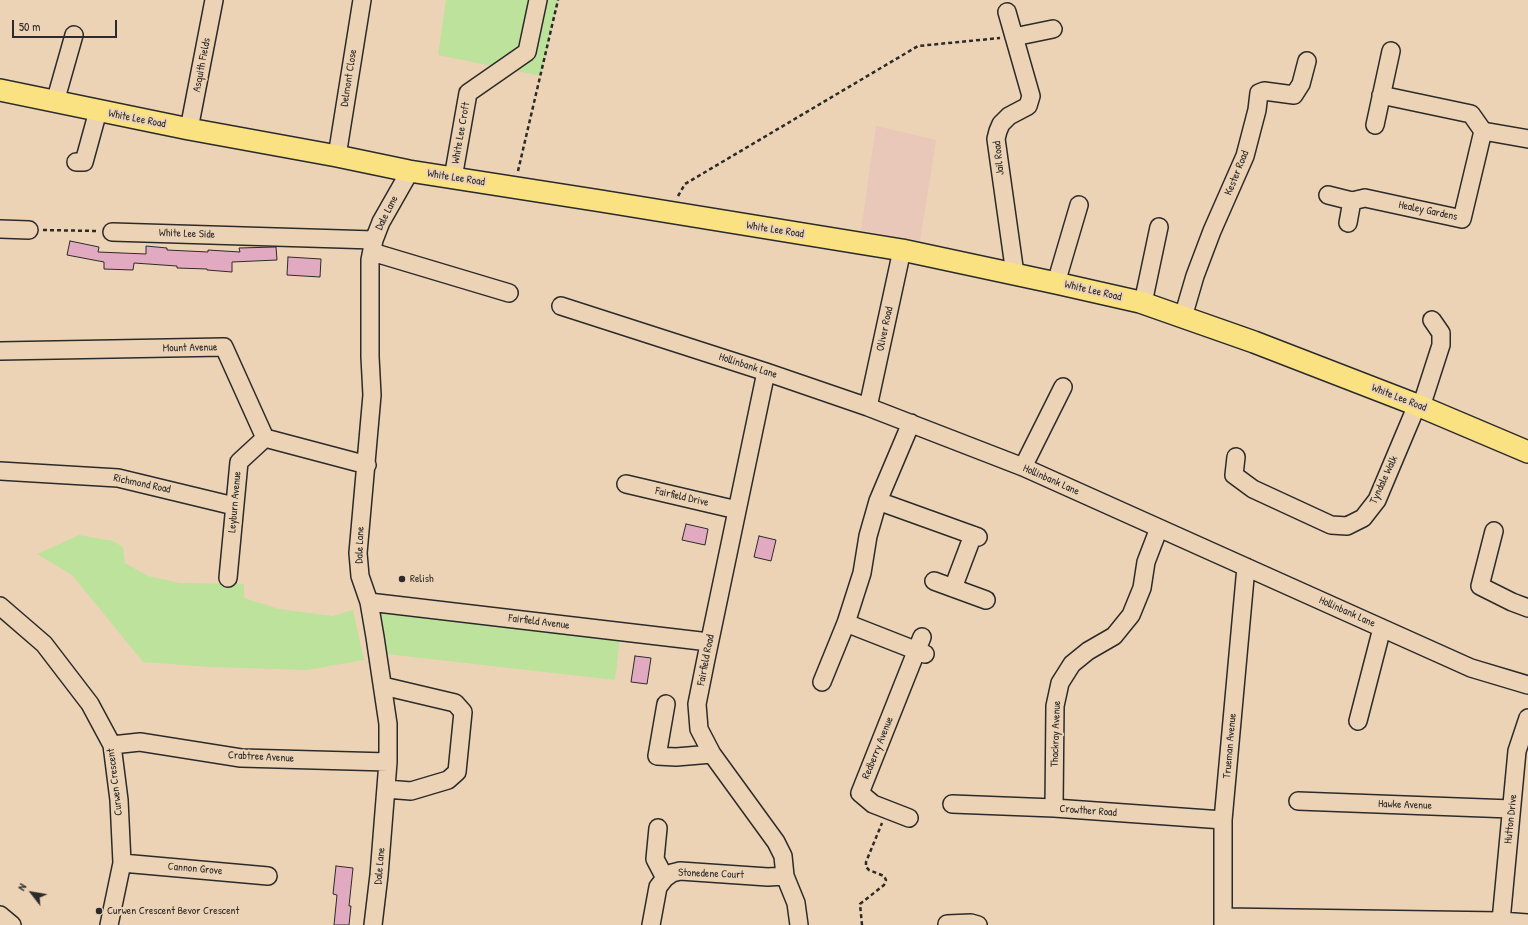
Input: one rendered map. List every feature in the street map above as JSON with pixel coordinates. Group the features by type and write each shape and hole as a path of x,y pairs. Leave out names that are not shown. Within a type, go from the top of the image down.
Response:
{"main road":[{"name":"White Lee Road","path":"0,90 98,111 410,171 902,250 1143,303 1254,342 1419,406 1528,452"}],"street":[{"name":"Asquith Fields","path":"190,129 214,0"},
{"name":"Delmont Close","path":"337,156 362,0"},
{"name":"White Lee Croft","path":"453,178 468,93 527,52 538,0"},
{"name":"Jail Road","path":"1007,12 1008,38 1031,96 1028,106 1009,116 1002,124 998,131 996,140 1015,274"},
{"path":"1008,38 1053,30"},
{"path":"55,102 74,35"},
{"path":"1375,125 1391,51"},
{"name":"Kester Road","path":"1184,318 1196,276 1212,231 1245,156 1257,110 1259,93 1264,90 1294,94 1301,84 1307,61"},
{"path":"1381,95 1471,114 1483,131 1528,139"},
{"path":"76,162 84,162 98,111"},
{"name":"Healey Gardens","path":"1328,195 1352,201 1365,198 1462,219 1483,131"},
{"name":"Dale Lane","path":"373,925 379,875 386,789 388,724 369,602 360,576 358,553 372,395 370,357 370,260 381,222 410,171"},
{"path":"1348,223 1352,201"},
{"path":"1056,283 1079,205"},
{"path":"1143,303 1159,226"},
{"path":"0,229 29,230"},
{"name":"White Lee Side","path":"112,232 373,246 390,258 509,293"},
{"name":"Oliver Road","path":"868,407 902,250"},
{"name":"Hollinbank Lane","path":"561,306 766,372 868,407 1023,467 1471,668 1528,685"},
{"name":"Tyndale Walk","path":"1236,457 1234,475 1253,489 1283,504 1331,525 1347,526 1363,518 1377,500 1419,406 1441,344 1441,333 1432,320"},
{"name":"Mount Avenue","path":"0,351 224,347 265,438"},
{"name":"Fairfield Road","path":"766,372 709,642 698,704 699,729 712,754 776,842 782,856 785,876 796,903 800,925"},
{"path":"1023,467 1063,387"},
{"path":"822,682 846,623 862,573 868,536 878,501 911,424"},
{"path":"265,438 367,465"},
{"name":"Leyburn Avenue","path":"228,578 239,462 265,438"},
{"name":"Richmond Road","path":"0,471 118,478 234,506"},
{"name":"Fairfield Drive","path":"626,484 737,510"},
{"path":"878,501 976,536 953,588"},
{"name":"Thackray Avenue","path":"1054,808 1055,706 1060,683 1072,664 1088,651 1114,636 1131,615 1142,588 1146,562 1159,528"},
{"path":"1494,530 1480,586 1512,602 1528,608"},
{"name":"Trueman Avenue","path":"1223,921 1223,820 1246,567"},
{"path":"934,581 986,600"},
{"name":"Fairfield Avenue","path":"369,602 709,642"},
{"name":"Curwen Crescent","path":"0,606 44,644 90,704 112,745 119,800 122,863 109,925"},
{"name":"Redberry Avenue","path":"846,623 921,647 860,793 873,804 909,818"},
{"path":"1358,721 1382,628"},
{"path":"383,686 454,703 463,712 457,772 448,780 410,791 386,789"},
{"path":"666,704 657,756 676,757 712,754"},
{"name":"Hutton Drive","path":"1501,921 1517,751 1528,718"},
{"name":"Crabtree Avenue","path":"112,745 140,742 241,758 388,762"},
{"name":"Hawke Avenue","path":"1298,801 1512,809"},
{"name":"Crowther Road","path":"952,804 1054,808 1223,820"},
{"path":"658,828 655,860 665,878"},
{"name":"Cannon Grove","path":"122,863 268,876"},
{"name":"Stonedene Court","path":"651,925 658,887 665,878 672,873 680,871 768,877 785,876"},
{"path":"0,915 12,925"},
{"path":"1223,921 1501,921 1528,923"},
{"path":"947,924 971,923 978,925"}],"path":[{"path":"514,187 558,0"},
{"path":"669,213 685,184 918,46 1008,38"},
{"path":"29,230 112,232"},
{"path":"862,925 860,904 884,885 886,880 884,876 869,870 866,867 866,862 887,810"}],"shaded area":[{"path":"876,126 936,140 920,241 861,230"}],"green space":[{"path":"446,0 558,0 541,76 438,55"},
{"path":"79,535 113,541 123,547 125,563 148,576 180,583 244,584 244,598 279,609 332,616 353,610 364,660 307,670 210,667 143,662 72,575 37,554"},
{"path":"382,610 620,638 615,680 386,654 379,617"}],"building":[{"path":"70,241 99,247 98,252 146,254 146,246 167,248 167,250 208,252 208,250 240,252 239,248 276,247 277,260 232,262 232,272 134,263 133,270 104,269 104,262 67,255"},
{"path":"288,257 321,259 320,277 287,275"},
{"path":"686,524 708,529 705,545 682,540"},
{"path":"759,536 776,540 771,561 754,557"},
{"path":"635,656 651,658 647,684 631,682"},
{"path":"336,866 353,868 349,906 351,906 349,925 334,925 337,895 333,894"}],"place":[{"name":"Relish","path":"402,579"},
{"name":"Curwen Crescent Bevor Crescent","path":"99,911"}]}
